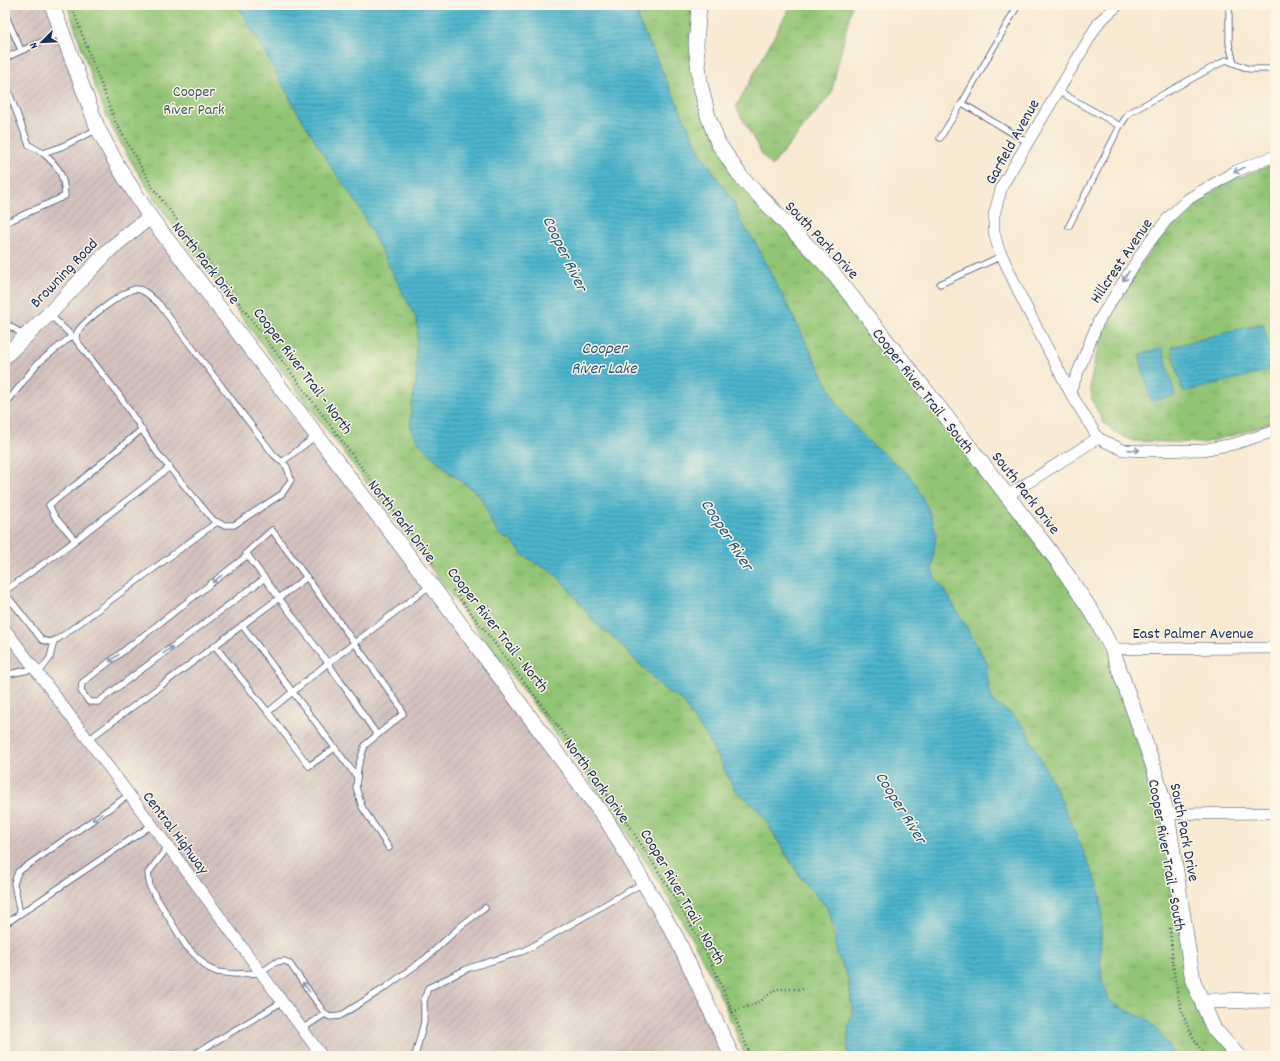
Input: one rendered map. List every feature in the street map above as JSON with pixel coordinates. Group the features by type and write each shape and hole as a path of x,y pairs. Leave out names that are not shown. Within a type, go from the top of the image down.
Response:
{"street":[{"name":"North Park Drive","path":"52,5 61,33 98,129 119,168 150,217 236,327 316,436 431,585 606,819 676,937 732,1056"},
{"name":"South Park Drive","path":"699,5 696,46 700,83 708,116 718,143 741,177 829,268 1007,496 1059,563 1094,615 1112,649 1152,762 1167,814 1193,981 1214,1029 1238,1056"},
{"name":"Garfield Avenue","path":"1098,438 1070,392 1023,302 1002,256 994,232 994,215 1002,186 1027,142 1099,22 1118,5"},
{"name":"Hillcrest Avenue","path":"1070,392 1098,322 1146,246 1169,217 1188,199 1236,171 1275,156"},
{"name":"Browning Road","path":"5,356 25,335 49,314 110,248 150,217"},
{"path":"1007,496 1098,438 1123,450 1202,450 1234,444 1275,431"},
{"name":"Central Highway","path":"5,629 322,1056"},
{"name":"East Palmer Avenue","path":"1112,649 1275,648"},
{"path":"1167,814 1275,813"},
{"path":"1202,1001 1275,1000"}],"lane":[{"path":"940,138 962,103 1018,5"},
{"path":"1229,5 1229,44 1234,63"},
{"path":"5,14 22,50"},
{"path":"5,58 61,33"},
{"path":"1069,226 1120,126 1129,113 1226,60 1249,69 1275,69"},
{"path":"5,82 29,145 43,153 54,162 64,180 64,196 5,223"},
{"path":"1058,91 1120,126"},
{"path":"962,103 1027,142"},
{"path":"43,153 61,147 98,129"},
{"path":"940,284 1002,256"},
{"path":"5,405 37,364 74,338 77,331 113,300 128,291 136,289 145,292 159,304 274,455 287,467 291,480 282,494 234,525 223,525 213,520 141,430 119,394 74,338 49,314"},
{"path":"5,323 25,335"},
{"path":"75,540 55,516 49,505 141,430"},
{"path":"282,462 316,436"},
{"path":"170,467 5,592 42,640 50,642 54,641 115,599 217,522"},
{"path":"377,735 328,663 246,553 272,530 355,642 400,706 403,714 365,745 358,767 356,787 362,807 388,848"},
{"path":"248,555 82,683 81,692 89,702 98,702 265,578"},
{"path":"88,740 307,577"},
{"path":"268,712 328,663 431,585"},
{"path":"242,625 357,777"},
{"path":"5,672 9,674 36,671 50,658 54,641"},
{"path":"215,646 309,766 335,748"},
{"path":"20,914 14,883 18,872 129,795"},
{"path":"5,924 152,825"},
{"path":"168,847 148,873 150,887 186,946 208,968 217,972 235,974 261,973 276,962 285,961 290,964 326,1014 330,1017 340,1016 386,987 426,958 462,925 485,908"},
{"path":"415,1056 424,1022 424,1001 428,988 469,968 524,951 644,882"},
{"path":"191,1056 282,1002"},
{"path":"302,1029 326,1014"}],"path":[{"name":"Cooper River Trail - North","path":"71,5 115,121 153,188 438,570"},
{"name":"Cooper River Trail - North","path":"452,588 545,708 631,827 702,944 751,1056"},
{"name":"Cooper River Trail - South","path":"1169,923 1178,1000 1192,1034 1206,1056"},
{"path":"732,1012 761,1001 776,989 806,989"}],"shaded area":[{"path":"5,5 52,5 119,168 606,819 732,1056 5,1056"}],"green space":[{"name":"Cooper River Park","path":"67,5 238,5 272,64 294,107 357,203 416,318 418,327 416,352 418,367 411,416 411,427 417,438 446,470 479,495 484,505 521,552 558,576 596,624 614,638 666,691 682,700 751,803 759,810 792,865 802,879 826,906 831,918 837,955 847,975 851,1001 852,1013 848,1030 848,1056 745,1056 723,1001 697,948 668,897 636,846 567,749 197,258 144,182 106,115"},
{"path":"637,5 699,5 696,45 718,143 829,268 1094,615 1152,762 1193,981 1238,1056 1175,1056 1168,1044 1148,1020 1111,1003 1102,981 1100,960 1101,898 1059,796 1025,728 1013,715 994,703 990,697 986,675 987,663 950,599 935,578 932,570 934,560 908,474 868,441 846,417 838,405 755,242 740,221 734,203 700,152 639,22"},
{"path":"791,5 852,5 831,94 772,166 763,156 736,107"},
{"path":"1275,164 1275,421 1238,434 1203,443 1132,441 1113,431 1103,422 1092,400 1090,385 1095,359 1106,328 1131,279 1156,242 1207,195 1232,180"}],"water":[{"name":"Cooper River Lake","path":"238,5 637,5 639,22 700,152 734,203 740,221 755,242 838,405 846,417 868,441 908,474 916,485 928,509 936,533 932,570 935,578 950,599 987,663 988,687 994,703 1013,715 1025,728 1059,796 1098,885 1102,911 1100,960 1102,981 1109,999 1116,1006 1148,1020 1161,1034 1175,1056 848,1056 848,1030 852,1013 850,987 847,975 837,955 835,929 826,906 802,879 759,810 735,790 706,735 682,700 666,691 614,638 596,624 558,576 524,556 512,541 500,535 491,522 483,500 479,495 440,464 414,435 411,427 411,410 416,378 416,318 357,203 334,171 300,116"},
{"path":"1263,323 1275,369 1183,392 1171,347"},
{"path":"1162,348 1175,395 1151,402 1139,355"}],"water label":[{"name":"Cooper River","path":"566,253"},
{"name":"Cooper River","path":"728,534"},
{"name":"Cooper River","path":"902,807"}]}
